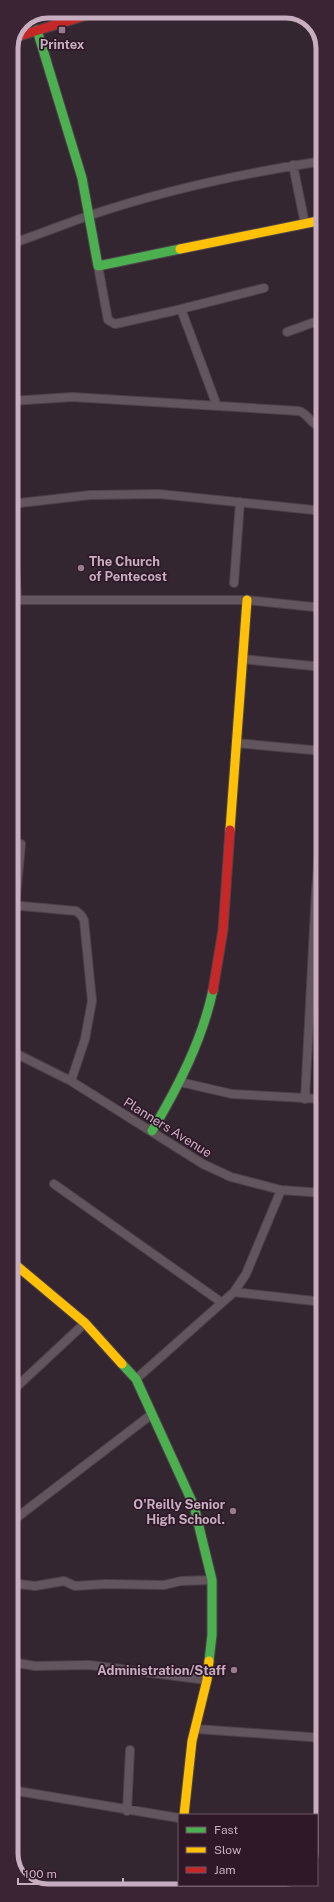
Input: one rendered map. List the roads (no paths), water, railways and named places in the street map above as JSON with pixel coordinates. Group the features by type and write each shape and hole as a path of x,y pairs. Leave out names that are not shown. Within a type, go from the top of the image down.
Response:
{"street":[{"path":"20,36 77,18"},
{"path":"37,30 82,178 90,215 94,254 98,266 108,320 115,324 264,288"},
{"path":"18,241 90,215 190,187 293,165 316,162"},
{"path":"293,165 305,224"},
{"path":"98,266 316,222"},
{"path":"181,309 217,406"},
{"path":"287,332 316,322"},
{"path":"18,401 72,397 299,411 305,412 316,425"},
{"path":"18,503 90,495 159,494 316,510"},
{"path":"234,583 240,502"},
{"path":"18,600 247,600 316,607"},
{"path":"152,1132 180,1082 206,1020 216,981 224,913 247,600"},
{"path":"242,659 316,665"},
{"path":"236,743 316,750"},
{"path":"18,867 21,844"},
{"path":"18,905 76,911 82,915 84,920 92,1001 85,1039 71,1081"},
{"path":"304,1099 316,933"},
{"name":"Planners Avenue","path":"18,1055 71,1081 203,1164 231,1177 281,1190 316,1192"},
{"path":"180,1082 232,1094 316,1099"},
{"path":"54,1184 221,1302"},
{"path":"136,1379 234,1292 246,1274 270,1221 281,1190"},
{"path":"18,1267 85,1323 136,1379 194,1506 212,1580 212,1635 207,1680 196,1730 192,1740 184,1814"},
{"path":"234,1292 316,1301"},
{"path":"18,1385 85,1323"},
{"path":"18,1517 152,1414"},
{"path":"18,1584 36,1586 64,1581 74,1586 105,1584 164,1585 181,1581 212,1580"},
{"path":"18,1663 35,1666 89,1665 207,1680"},
{"path":"196,1730 316,1738"},
{"path":"127,1811 130,1750"},
{"path":"18,1791 127,1811 178,1818"}],"place":[{"name":"Printex","path":"62,30"},
{"name":"The Church of Pentecost","path":"81,568"},
{"name":"O'Reilly Senior High School.","path":"233,1511"},
{"name":"Administration/Staff","path":"234,1670"}]}
